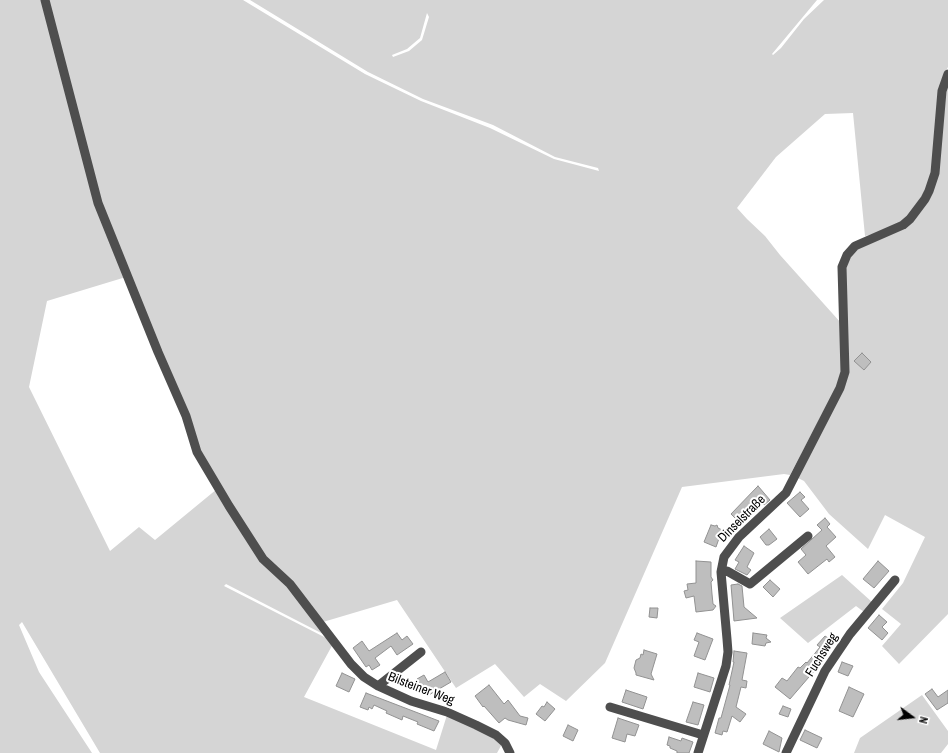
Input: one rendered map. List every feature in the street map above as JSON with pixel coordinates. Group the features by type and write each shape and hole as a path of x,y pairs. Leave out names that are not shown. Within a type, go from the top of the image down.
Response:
{"street":[{"name":"Bilsteiner Weg","path":"45,0 98,203 158,352 186,416 197,452 229,506 263,559 290,584 351,664 364,678 411,701 447,712 496,735 505,743 510,753"},
{"name":"Dinselstraße","path":"698,753 726,666 728,652 721,572 724,557 739,537 782,498 843,380 845,372 842,267 844,260 855,246 903,226 923,202 929,191 935,173 942,91 948,74"},
{"path":"721,572 727,571 750,584 808,536"},
{"name":"Fuchsweg","path":"786,753 825,671 850,634 895,580"},
{"path":"378,686 421,652"},
{"path":"610,707 704,735"}],"shaded area":[{"path":"0,0 43,0 97,203 126,277 47,301 29,387 110,551 139,527 155,540 217,489 264,563 288,585 325,635 226,584 224,586 334,642 304,697 436,750 447,715 476,727 502,744 497,753 100,753 22,622 19,625 39,672 92,753 0,753"},
{"path":"47,0 243,0 365,74 421,101 490,128 554,159 599,171 598,168 555,157 493,125 423,99 368,72 250,0 817,0 772,54 773,55 781,48 804,19 824,0 948,0 948,67 941,81 948,78 948,614 899,664 882,646 901,624 882,609 903,583 925,537 885,515 868,549 829,514 804,481 798,478 844,386 845,266 857,248 907,227 928,187 900,227 865,236 853,113 825,114 776,157 737,208 765,236 780,255 841,323 842,376 790,475 784,474 682,487 605,663 566,701 540,684 524,697 495,664 456,688 397,600 323,622 266,559 196,447 100,202","holes":["427,13 429,17 422,40 409,51 393,57 392,55 407,49 420,38"]},
{"path":"842,575 872,602 864,612 856,606 808,643 780,618"},
{"path":"922,695 948,731 948,744 941,753 854,753 860,738"}],"building":[{"path":"862,353 871,362 864,370 854,361"},
{"path":"758,486 770,500 764,505 760,500 741,518 739,516 736,519 731,514"},
{"path":"800,492 805,497 801,500 809,509 800,517 787,503"},
{"path":"825,518 830,524 827,527 836,537 826,546 835,557 829,562 827,559 808,574 798,562 806,555 801,549 822,530 817,525"},
{"path":"711,525 717,525 718,528 722,530 716,547 704,542"},
{"path":"769,529 777,539 769,545 766,545 760,537"},
{"path":"744,546 754,553 747,567 751,570 747,575 735,569 739,562 735,560"},
{"path":"696,561 711,562 713,604 716,606 713,610 696,612 694,596 686,598 684,591 688,590 687,584 696,583"},
{"path":"878,561 889,571 874,588 863,579"},
{"path":"770,580 780,589 773,597 763,587"},
{"path":"738,584 742,586 744,607 757,618 734,621 731,585"},
{"path":"650,608 658,608 657,618 649,617"},
{"path":"879,615 887,622 882,627 888,633 882,640 868,628"},
{"path":"397,633 402,640 407,636 413,644 397,655 391,646 375,658 380,665 372,670 369,665 366,667 353,648 362,641 369,651"},
{"path":"697,633 713,639 705,660 694,656 699,642 694,640"},
{"path":"753,633 767,635 766,638 771,642 766,643 765,646 752,644"},
{"path":"831,635 836,639 820,659 821,660 814,668 815,670 790,699 775,687 782,678 787,681 798,667 800,668 806,662 807,663 820,647 817,645 825,636 828,638"},
{"path":"644,650 657,654 651,674 654,680 636,675 634,668 636,660 640,658 641,654 643,655"},
{"path":"734,651 747,653 742,680 747,681 746,688 741,687 736,707 746,714 740,722 732,716 727,732 723,731 722,735 715,733 719,718 721,718 730,685 734,662"},
{"path":"842,662 853,666 848,676 838,672"},
{"path":"445,672 451,682 427,696 417,679 424,675 428,682"},
{"path":"342,673 355,679 349,692 336,686"},
{"path":"698,673 714,678 710,692 694,687"},
{"path":"489,685 504,704 508,700 520,716 528,718 526,725 505,718 499,723 484,706 483,707 475,696"},
{"path":"849,687 864,694 853,717 839,711"},
{"path":"932,689 938,697 948,690 948,703 937,710 925,694"},
{"path":"626,690 647,697 643,709 622,702"},
{"path":"366,693 439,721 434,731 403,716 402,720 386,713 387,711 374,705 372,709 369,707 368,710 360,707"},
{"path":"547,702 555,709 545,721 536,714"},
{"path":"693,702 704,705 698,725 686,722"},
{"path":"783,706 791,709 788,717 779,714"},
{"path":"618,718 639,725 635,736 627,734 625,742 612,738"},
{"path":"568,725 578,730 573,741 563,736"},
{"path":"805,730 822,738 817,748 800,740"},
{"path":"769,731 782,738 779,752 763,744"},
{"path":"669,737 681,741 682,738 693,742 689,753 677,753 677,751 670,748 670,746 667,745"}]}
